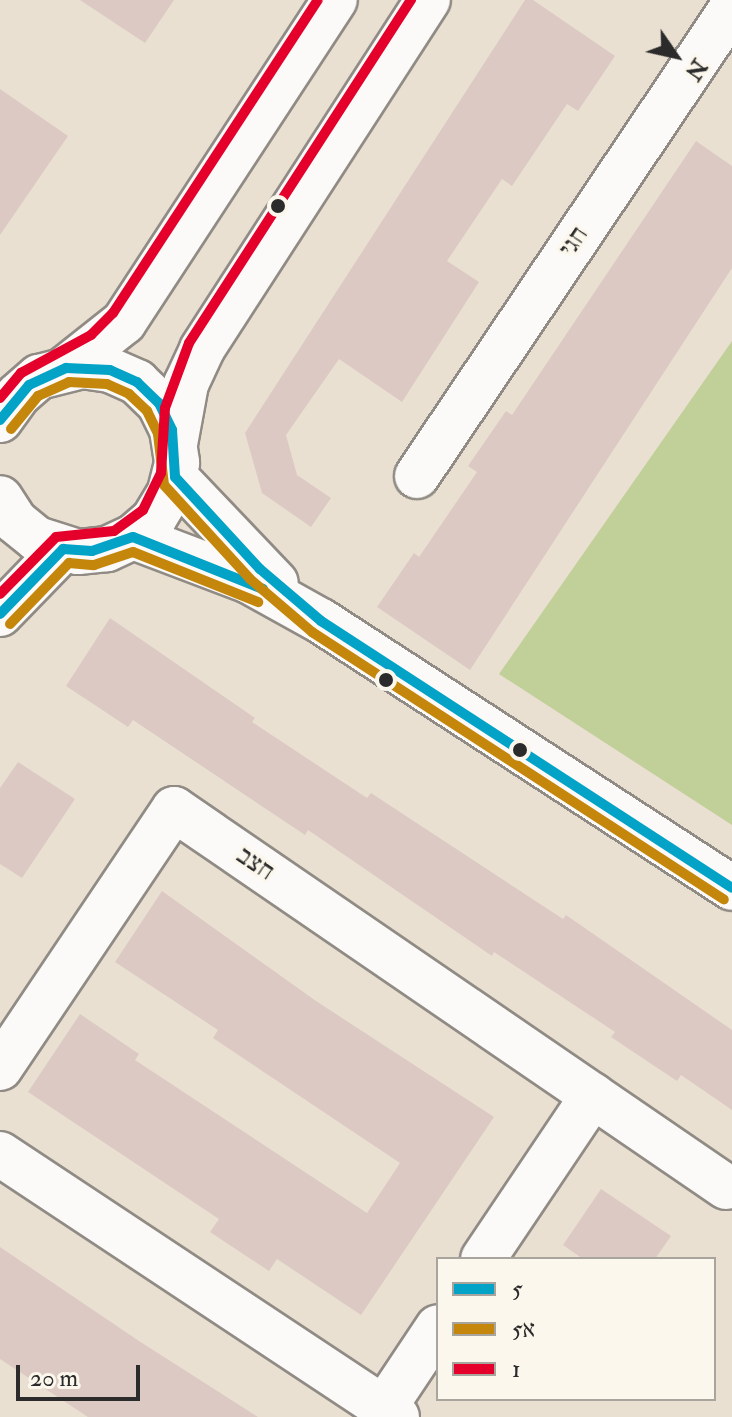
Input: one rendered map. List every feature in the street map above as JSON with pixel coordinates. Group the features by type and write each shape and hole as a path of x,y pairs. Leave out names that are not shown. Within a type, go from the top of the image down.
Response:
{"street":[{"path":"0,420 29,385 66,368 124,322 335,0"},
{"path":"0,498 26,532 63,549 100,550 133,537 154,519 175,460 186,384 214,328 428,0"},
{"name":"חגי","path":"417,476 724,37"},
{"path":"66,368 110,370 137,382 159,403 175,460 260,569 321,621"},
{"path":"133,537 249,581 321,621 732,888"},
{"path":"0,614 63,549"},
{"name":"חצב","path":"0,1068 174,809 726,1187"},
{"path":"484,1257 593,1095"},
{"path":"0,1154 390,1413 436,1331"}],"green space":[{"path":"732,341 732,825 499,674"}],"building":[{"path":"80,0 174,0 145,43"},
{"path":"525,0 533,0 615,56 578,111 567,104 512,186 502,179 447,261 479,282 402,402 339,359 286,435 297,475 331,498 311,527 262,493 245,433"},
{"path":"0,89 68,136 0,235"},
{"path":"696,141 732,166 732,268 470,670 377,607 414,553 419,557 477,472 468,466 506,411 512,415"},
{"path":"110,618 255,718 252,722 367,798 371,793 563,919 566,915 732,1030 732,1110 681,1075 677,1081 611,1037 615,1032 494,952 492,956 308,830 305,835 133,720 128,727 66,686"},
{"path":"18,762 75,799 22,878 0,864 0,788"},
{"path":"162,891 316,1001 494,1117 361,1315 277,1259 269,1271 210,1232 219,1219 28,1092 80,1014 139,1054 135,1060 367,1213 400,1163 213,1038 218,1030 115,962"},
{"path":"601,1189 671,1236 656,1257 580,1257 563,1245"},
{"path":"0,1247 258,1417 88,1417 0,1359"}],"transit line":[{"name":"1","path":"0,398 21,373 91,335 113,313 318,0"},
{"name":"1","path":"0,594 56,537 114,531 143,510 161,473 165,408 189,343 411,0"},
{"name":"5","path":"0,420 29,385 66,368 110,370 137,382 159,403 172,430 175,477 260,569 321,621 732,888"},
{"name":"5א","path":"11,429 38,396 69,382 107,384 129,394 147,411 158,434 164,485 250,579 312,632 724,900"},
{"name":"5","path":"0,614 63,549 92,551 133,537 263,589"},
{"name":"5א","path":"10,624 69,563 94,565 133,552 258,602"}]}
